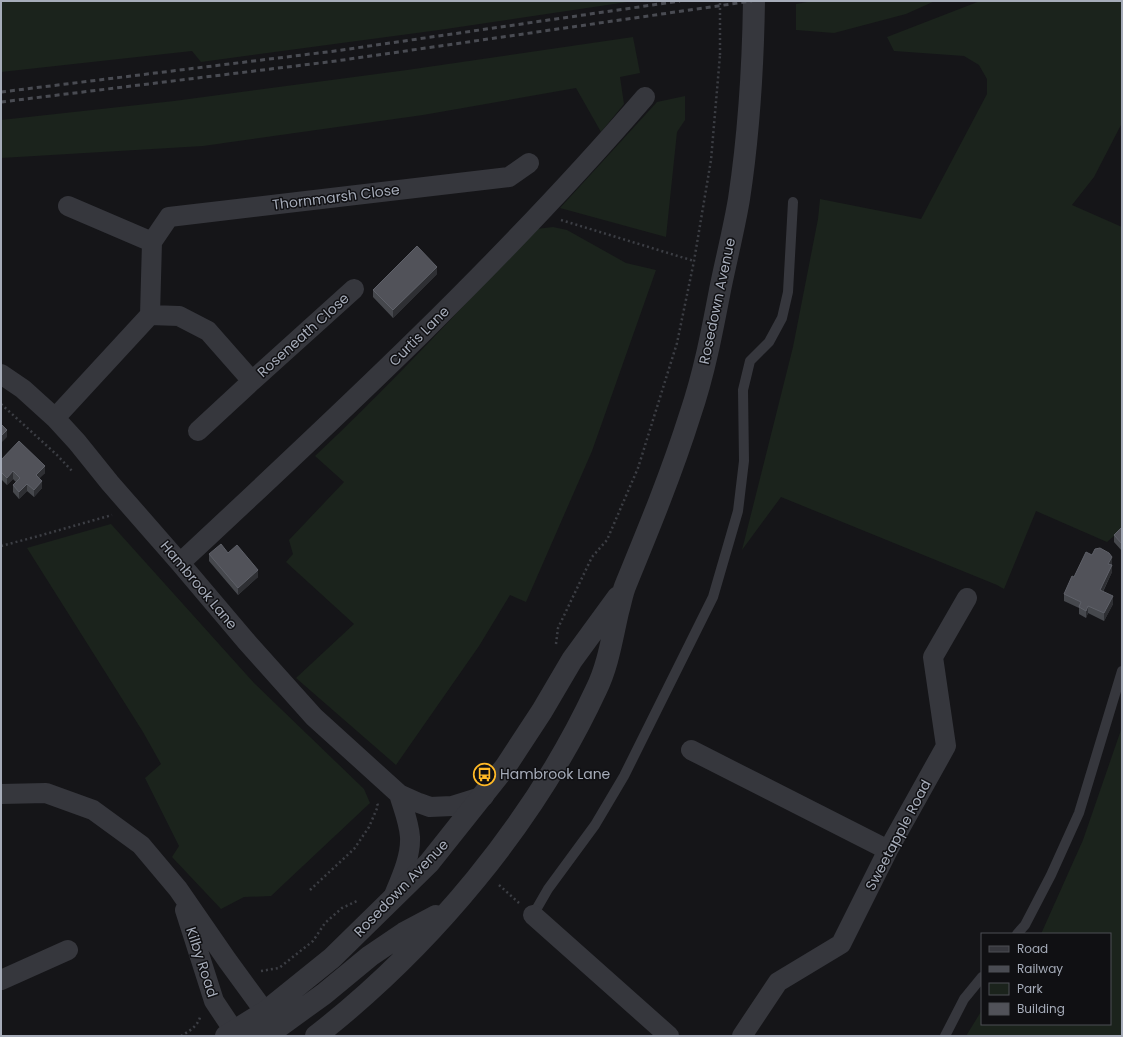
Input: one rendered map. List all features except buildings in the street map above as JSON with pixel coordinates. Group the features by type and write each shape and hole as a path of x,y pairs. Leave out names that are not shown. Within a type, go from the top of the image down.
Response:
{"street":[{"name":"Rosedown Avenue","path":"316,1036 381,980 425,937 493,859 548,779 597,689 604,672 624,588 660,501 691,412 710,341 739,200 749,110 753,51 754,1"},
{"name":"Curtis Lane","path":"180,563 322,430 512,244 604,145 645,97"},
{"name":"Thornmarsh Close","path":"152,242 168,217 509,177 528,163"},
{"path":"55,418 150,315 152,242 68,206"},
{"name":"Roseneath Close","path":"198,431 354,289"},
{"name":"Roseneath Close","path":"150,315 179,316 208,331 252,381"},
{"name":"Hambrook Lane","path":"1,374 23,389 55,418 246,641 314,717 399,794 418,803 430,806 452,806 484,796"},
{"name":"Rosedown Avenue","path":"274,1025 332,958 429,863 484,796 522,742 572,660 624,588"},
{"name":"Sweetapple Road","path":"743,1036 778,982 841,944 888,850 946,746 934,657 967,598"},
{"path":"691,750 888,850"},
{"name":"Kilby Road","path":"1,794 46,793 93,810 141,845 178,889 274,1025"},
{"path":"392,900 407,860 410,838 409,828 399,794"},
{"name":"Kilby Road","path":"178,889 214,1001 232,1034"},
{"path":"232,1034 274,1025 324,994 370,956 404,933 451,908"},
{"path":"533,915 669,1036"},
{"path":"1,980 68,950"}],"lane":[{"path":"533,915 548,889 595,825 624,776 714,597 738,512 744,461 743,390 750,361 769,342 782,318 786,298 793,202"},
{"path":"1018,933 1025,925 1051,875 1079,813 1122,671"},
{"path":"944,1036 964,999 981,978"}],"path":[{"path":"555,649 558,628 592,557 607,540 638,468 677,343 694,261 711,160 720,55 720,1"},
{"path":"540,214 694,261"},
{"path":"1,546 112,515 129,503"},
{"path":"310,890 354,849 362,838 369,827 378,806 372,792 384,780"},
{"path":"244,982 263,970 278,968 313,940 325,923 342,908 360,900"},
{"path":"181,1036 191,1030 200,1020 201,1009 214,1001"}],"green space":[{"path":"1,1 634,1 439,30 201,62 192,51 1,72"},
{"path":"813,1 935,1 906,14 834,33 796,30 796,4"},
{"path":"980,1 1122,1 1122,123 1094,177 1072,205 1122,227 1122,529 1107,542 1036,511 1004,589 781,497 742,550 793,347 818,219 820,199 921,219 987,94 987,79 979,65 964,56 894,51 887,37"},
{"path":"633,37 640,73 620,77 624,104 601,132 576,88 423,115 203,146 1,158 1,120 174,101 407,70"},
{"path":"685,96 685,120 677,132 666,237 560,208 657,102"},
{"path":"553,227 567,230 626,263 656,270 592,451 526,602 510,595 479,646 396,765 296,678 354,624 286,562 293,554 289,540 344,482 315,456 400,373 536,229"},
{"path":"111,524 254,683 364,789 370,803 271,896 244,897 221,909 172,857 179,846 145,778 161,764 143,732 27,548"},
{"path":"1122,727 1122,1036 966,1036 981,1012 981,1025 1111,1025 1111,933 1041,933 1083,840"}],"railway":[{"path":"1,92 335,51 680,1"},
{"path":"1,102 336,61 752,1"}],"place":[{"name":"Hambrook Lane","path":"485,774"}]}
